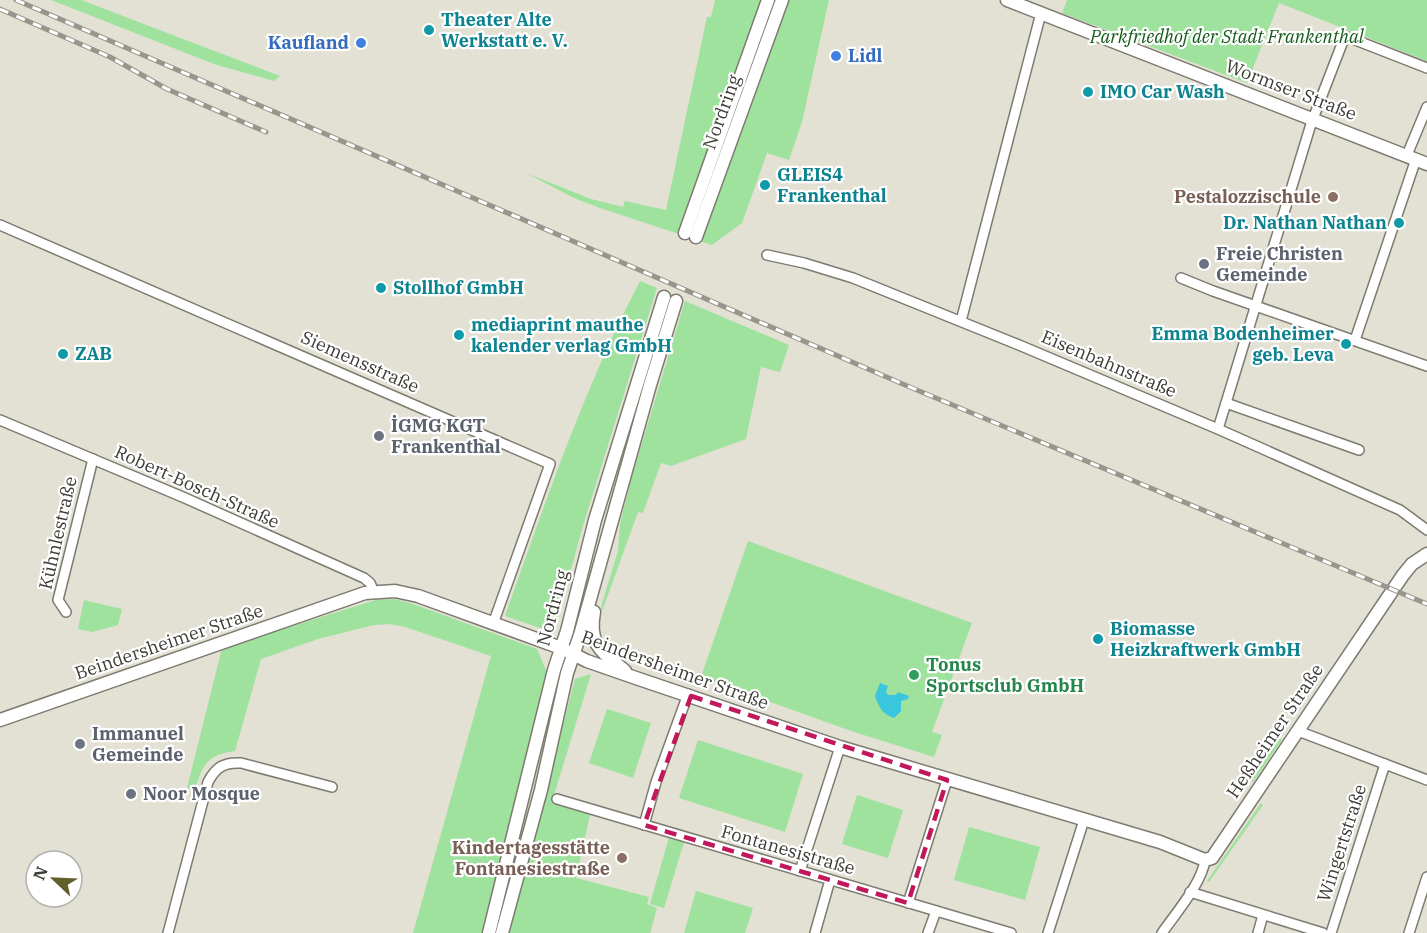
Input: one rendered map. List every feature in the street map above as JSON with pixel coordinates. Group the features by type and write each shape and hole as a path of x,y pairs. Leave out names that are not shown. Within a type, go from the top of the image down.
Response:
{"street":[{"name":"Nordring","path":"768,0 690,235 782,0"},
{"name":"Wormser Straße","path":"1007,0 1417,159"},
{"path":"961,321 1041,13"},
{"path":"1218,429 1313,118 1345,36 1427,68"},
{"path":"1354,340 1417,159 1427,106"},
{"name":"Siemensstraße","path":"0,225 550,464 493,624"},
{"name":"Eisenbahnstraße","path":"767,255 804,263 853,278 961,321 1218,429 1400,510 1427,530"},
{"path":"1181,278 1427,366"},
{"name":"Nordring","path":"489,933 530,766 595,520 670,299 613,516 567,673 541,790 502,933"},
{"path":"1226,404 1359,450"},
{"name":"Robert-Bosch-Straße","path":"0,420 185,498 364,578 370,583 374,592"},
{"name":"Kühnlestraße","path":"66,612 58,600 93,459"},
{"name":"Nordring","path":"613,516 591,626 592,637 602,652 633,677"},
{"name":"Heßheimer Straße","path":"1162,933 1203,870 1205,860 1212,858 1403,575 1412,564 1427,554"},
{"name":"Beindersheimer Straße","path":"0,720 304,614 374,592 406,592 561,648 633,677 840,747 1176,847 1205,860"},
{"path":"644,825 656,782 688,694"},
{"path":"1298,731 1427,780"},
{"path":"800,871 840,747"},
{"path":"168,933 208,782 220,766 230,762 241,763 332,787"},
{"name":"Wingertstraße","path":"1331,933 1385,764"},
{"path":"908,903 947,780"},
{"name":"Fontanesistraße","path":"556,799 1011,933"},
{"path":"1048,933 1084,820"},
{"path":"1409,933 1427,877"},
{"path":"814,933 830,880"},
{"path":"1190,892 1323,933"},
{"path":"928,933 936,911"},
{"path":"1258,933 1263,915"}],"highlighted area":[{"path":"691,696 947,780 908,903 644,825"}],"green space":[{"path":"51,0 81,0 280,76 274,81 214,64"},
{"path":"715,0 829,0 802,122 789,160 767,153 742,223 712,245 574,198 526,173 591,199 623,207 625,201 666,210 707,17 711,17"},
{"name":"Parkfriedhof der Stadt Frankenthal","path":"1067,0 1427,0 1427,61 1279,3 1247,83 1062,13"},
{"path":"640,281 657,288 582,529 558,618 551,627 540,628 505,616 583,404"},
{"path":"685,301 789,345 780,372 761,367 746,439 671,466 661,463 643,513 638,512 600,617 618,551 620,524 632,476"},
{"path":"748,541 972,623 932,732 942,735 934,757 854,732 701,677"},
{"path":"395,599 537,649 548,675 485,933 413,933 491,656 390,624 374,625 318,639 261,659 235,751 212,758 200,774 195,790 187,788 222,648 376,600"},
{"path":"84,600 122,609 118,625 92,632 78,629"},
{"path":"591,674 554,795 592,806 576,878 649,897 647,904 657,908 650,933 509,933 575,679"},
{"path":"607,709 651,723 633,778 589,763"},
{"path":"1279,738 1282,740 1253,782 1251,781"},
{"path":"698,740 803,774 785,832 679,798"},
{"path":"857,795 903,810 888,858 842,844"},
{"path":"1261,803 1263,805 1209,882 1207,881"},
{"path":"969,827 1040,847 1025,900 954,880"},
{"path":"669,837 684,842 664,908 650,904"},
{"path":"696,891 753,908 745,933 684,933"}],"water":[{"path":"880,683 888,686 886,692 888,695 896,695 898,692 909,696 908,699 901,701 901,711 894,718 884,712 876,700 875,696"}],"railway":[{"path":"16,0 905,385 1427,604"},
{"path":"0,9 110,57 167,89 266,132"}],"place":[{"name":"Theater Alte Werkstatt e. V.","path":"429,30"},
{"name":"Kaufland","path":"361,43"},
{"name":"Lidl","path":"836,56"},
{"name":"IMO Car Wash","path":"1088,92"},
{"name":"GLEIS4 Frankenthal","path":"765,185"},
{"name":"Pestalozzischule","path":"1333,197"},
{"name":"Dr. Nathan Nathan","path":"1399,223"},
{"name":"Freie Christen Gemeinde","path":"1204,264"},
{"name":"Stollhof GmbH","path":"381,288"},
{"name":"mediaprint mauthe kalender verlag GmbH","path":"459,335"},
{"name":"Emma Bodenheimer geb. Leva","path":"1346,344"},
{"name":"ZAB","path":"63,354"},
{"name":"İGMG KGT Frankenthal","path":"379,436"},
{"name":"Biomasse Heizkraftwerk GmbH","path":"1098,639"},
{"name":"Tonus Sportsclub GmbH","path":"914,675"},
{"name":"Immanuel Gemeinde","path":"80,744"},
{"name":"Noor Mosque","path":"131,794"},
{"name":"Kindertagesstätte Fontanesiestraße","path":"622,858"}]}
